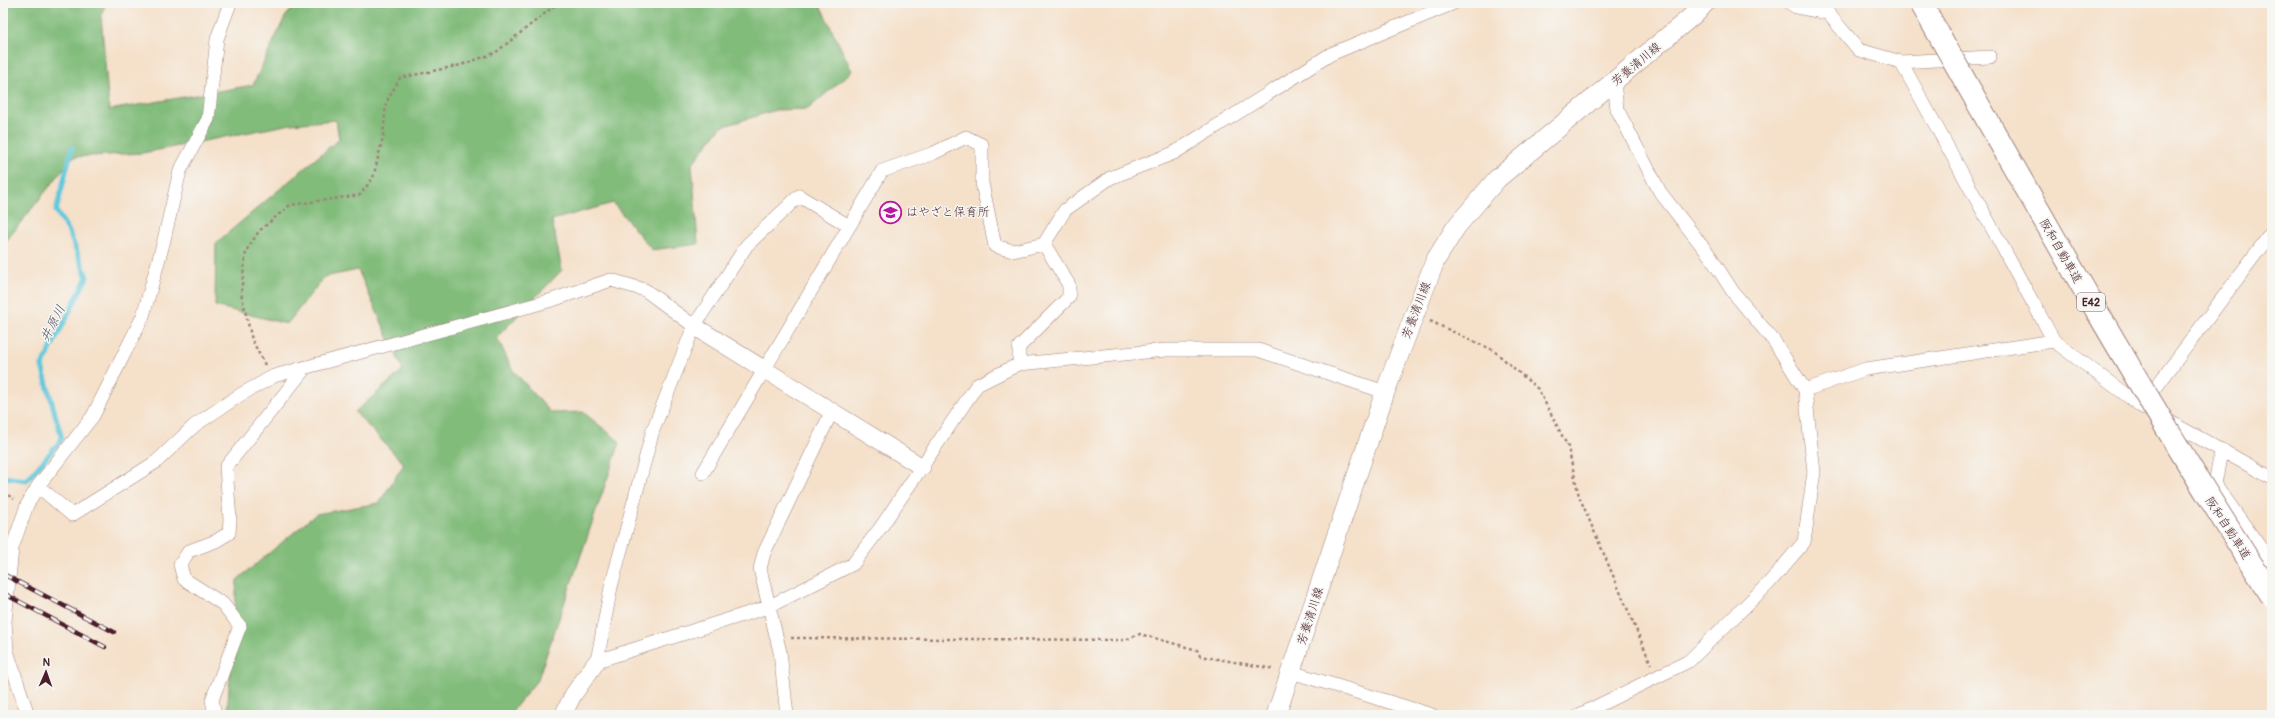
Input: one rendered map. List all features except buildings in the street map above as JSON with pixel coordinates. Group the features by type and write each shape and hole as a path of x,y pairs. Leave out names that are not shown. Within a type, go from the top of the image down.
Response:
{"highway":[{"name":"阪和自動車道","path":"1920,3 2080,283 2214,507 2272,596"}],"main road":[{"name":"芳養清川線","path":"1276,715 1385,392 1435,261 1456,227 1497,179 1697,12 1704,3"}],"street":[{"path":"28,715 7,651 5,621 12,548 27,505 38,486 93,416 143,316 163,244 180,171 208,119 217,39 230,3"},
{"path":"703,472 763,368 882,171 934,153 966,137 982,145 982,183 995,246 1013,251 1044,244 1065,210 1110,178 1174,153 1331,54 1454,3"},
{"path":"1790,3 1796,7 1828,13 1859,50 1901,62 1990,57"},
{"path":"1901,62 2054,341 2141,406 2221,452 2272,478"},
{"path":"1579,715 1689,661 1769,583 1804,542 1814,472 1805,390 1774,340 1733,292 1710,256 1660,192 1617,109 1614,82"},
{"path":"563,715 573,695 597,662 611,587 653,430 694,326 747,245 799,196 849,226"},
{"path":"2141,406 2272,232"},
{"path":"1019,364 1019,347 1068,297 1068,285 1044,244"},
{"path":"38,486 72,515 156,462 195,425 240,394 274,376 552,300 611,280 645,290 694,326 922,467"},
{"path":"1805,390 1866,369 2054,341"},
{"path":"597,662 768,608 853,564 922,467 977,385 1019,364 1166,350 1258,350 1385,392"},
{"path":"215,715 212,700 240,626 223,604 184,579 180,565 189,551 216,541 229,533 230,520 226,467 306,367"},
{"path":"786,715 780,652 768,608 760,569 764,553 832,411"},
{"path":"2221,452 2215,484 2272,564"},
{"path":"1289,679 1432,715"}],"path":[{"path":"274,376 262,360 252,340 241,294 246,251 259,231 290,205 360,195 373,178 383,137 386,103 400,78 461,65 496,53 558,3"},
{"path":"1415,314 1493,350 1538,389 1568,447 1579,496 1657,677"},
{"path":"776,638 1125,640 1140,634 1197,650 1200,656 1289,679"}],"green space":[{"path":"3,3 106,3 101,15 109,110 253,85 285,17 297,3 819,3 852,71 808,109 776,110 721,127 692,164 698,244 652,250 613,203 552,220 562,270 497,337 512,369 551,413 583,412 620,442 538,679 509,715 227,715 237,580 316,514 379,503 404,464 355,412 403,370 358,270 324,277 287,324 215,306 216,243 339,139 336,120 291,124 143,153 73,157 3,245"}],"waterway":[{"name":"井原川","path":"3,477 27,480 62,439 42,366 87,277 68,230 56,211 72,148"}],"railway":[{"path":"3,574 114,632"},
{"path":"3,593 105,647"}],"place":[{"name":"はやざと保育所","path":"890,212"}]}
